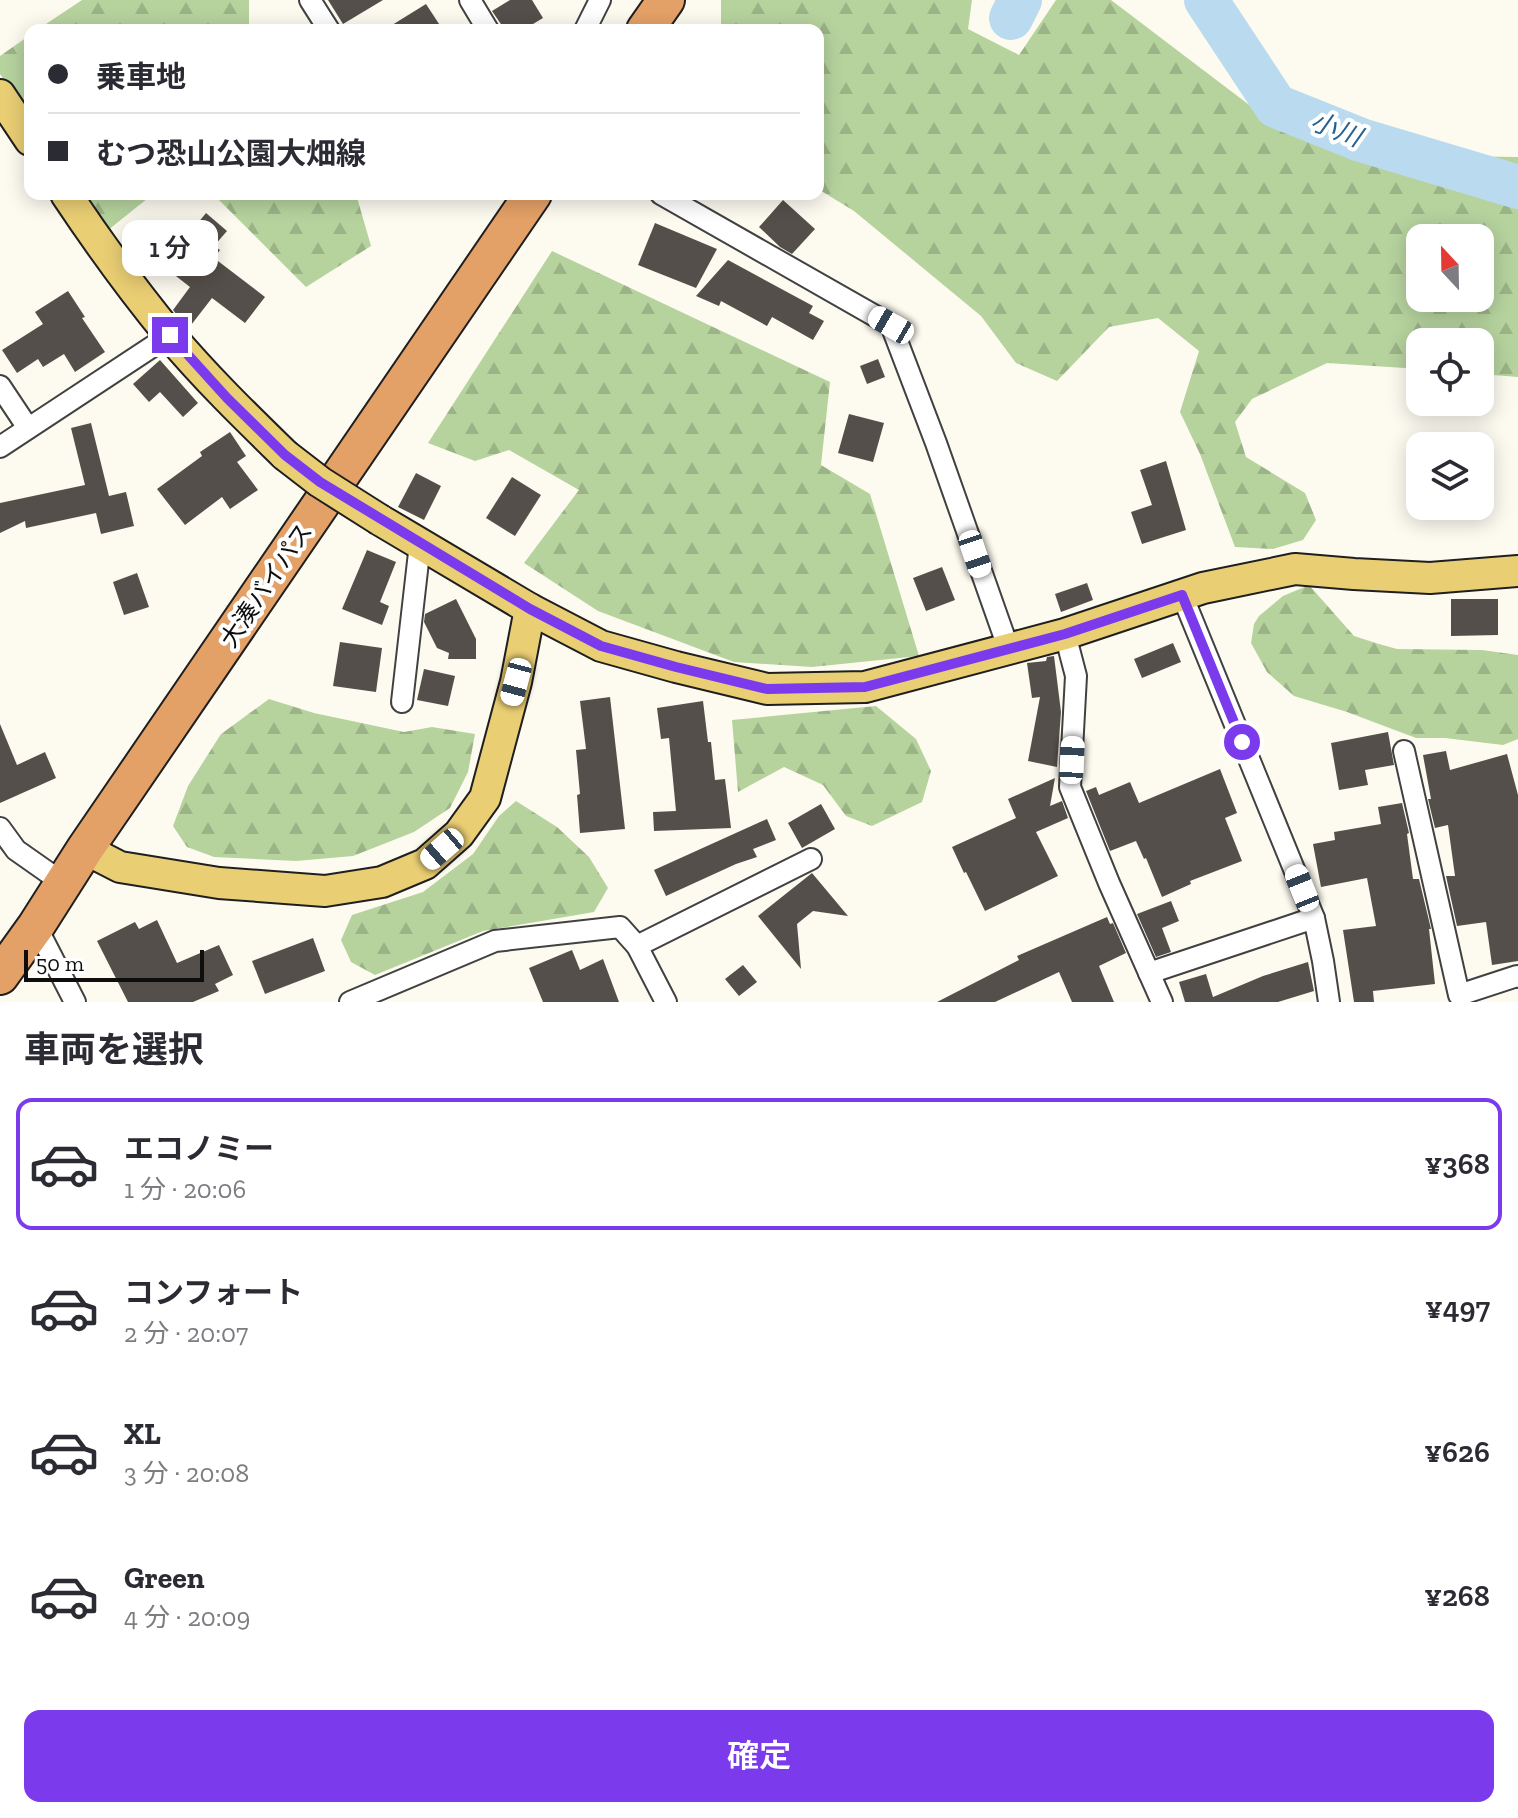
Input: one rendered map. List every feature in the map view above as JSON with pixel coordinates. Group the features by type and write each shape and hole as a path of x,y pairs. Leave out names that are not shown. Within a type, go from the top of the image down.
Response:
{"highway":[{"path":"649,24 666,0"},
{"name":"大湊バイパス","path":"5,961 36,926 85,849 529,200"}],"main road":[{"path":"0,95 24,131"},
{"path":"70,200 95,238 170,335 227,398 285,455 320,482 530,609 601,646 676,667 767,689 865,687 1065,634 1203,588 1295,569 1430,578 1518,571"},
{"path":"85,849 120,867 219,883 325,891 382,882 425,864 459,834 485,798 516,682 530,609"}],"street":[{"path":"310,0 325,24"},
{"path":"470,0 484,24"},
{"path":"588,24 600,0"},
{"path":"672,200 891,325 1009,650"},
{"path":"0,447 170,335"},
{"path":"0,386 28,428"},
{"path":"402,702 420,544"},
{"path":"1182,595 1314,918 1329,1002"},
{"path":"1065,634 1076,676 1070,787 1162,1002"},
{"path":"1404,751 1459,995 1518,976"},
{"path":"0,828 16,850 63,883"},
{"path":"637,946 811,859"},
{"path":"1149,973 1314,918"},
{"path":"36,926 75,1002"},
{"path":"350,1002 495,941 620,927 637,946 666,1002"}],"green space":[{"path":"82,0 249,0 249,24 46,24"},
{"path":"721,0 972,0 968,29 1019,55 1056,0 1111,0 1281,129 1390,155 1518,157 1518,377 1494,375 1494,328 1406,328 1406,368 1327,363 1252,399 1235,422 1246,457 1305,493 1316,520 1303,540 1273,549 1235,547 1200,454 1180,412 1199,351 1158,318 1109,327 1057,381 1016,363 981,316 854,211 824,193 824,24 721,24"},
{"path":"24,39 24,109 0,74 0,56"},
{"path":"86,200 146,200 107,231"},
{"path":"219,200 358,200 371,246 306,287"},
{"path":"552,251 830,382 821,465 870,494 919,656 812,667 734,662 598,611 524,563 579,490 509,450 475,461 428,443"},
{"path":"1309,585 1354,636 1397,649 1482,650 1518,655 1518,739 1503,745 1416,738 1294,696 1267,672 1251,643 1254,624 1259,616 1283,596"},
{"path":"269,699 314,713 404,732 432,727 475,734 468,772 450,808 414,832 353,856 296,861 214,857 187,847 173,826 188,786 221,734"},
{"path":"876,706 916,739 931,771 922,802 872,826 846,816 823,785 784,767 738,792 732,720"},
{"path":"516,801 557,827 589,857 608,888 594,912 483,931 375,975 351,962 341,940 352,915 423,892 473,854 499,816"}],"building":[{"path":"328,0 383,0 343,24"},
{"path":"510,0 532,0 543,18 533,24 501,24 492,11"},
{"path":"426,4 439,24 394,24"},
{"path":"783,200 815,229 792,254 759,227"},
{"path":"206,213 227,231 214,246 220,250 214,258 265,297 245,323 212,298 188,329 173,310 190,287 163,266"},
{"path":"655,223 717,249 696,288 638,265"},
{"path":"728,260 813,306 809,313 824,321 813,340 772,317 767,326 721,301 719,306 696,296"},
{"path":"68,291 105,352 75,372 64,354 43,367 38,359 17,373 2,350 43,324 35,312"},
{"path":"878,359 885,377 867,384 860,366"},
{"path":"160,360 198,403 183,417 160,392 149,402 133,384"},
{"path":"849,414 884,423 873,462 838,453"},
{"path":"91,423 109,496 126,492 134,526 101,534 96,513 26,528 25,521 0,533 0,503 85,485 71,428"},
{"path":"230,432 246,456 237,462 258,490 230,509 222,497 185,525 157,489 202,456 200,452"},
{"path":"1166,461 1186,530 1142,544 1131,512 1152,505 1140,470"},
{"path":"416,473 441,486 424,520 398,507"},
{"path":"512,477 541,495 515,536 486,518"},
{"path":"367,550 396,562 380,602 389,606 382,625 342,609"},
{"path":"942,567 955,600 926,611 913,578"},
{"path":"137,573 149,607 124,615 113,582"},
{"path":"1087,583 1093,600 1061,612 1055,594"},
{"path":"456,599 476,639 476,659 448,659 449,653 437,648 424,622 425,614"},
{"path":"1451,599 1498,599 1498,635 1451,636"},
{"path":"340,642 382,648 376,692 333,686"},
{"path":"1173,643 1181,662 1142,678 1134,659"},
{"path":"1054,656 1061,712 1057,767 1028,761 1040,697 1032,698 1027,663 1046,661 1047,657"},
{"path":"424,669 455,676 448,706 417,700"},
{"path":"610,697 625,829 580,833 576,750 586,749 580,701"},
{"path":"703,701 715,780 725,779 731,828 654,831 653,812 676,811 669,738 661,739 657,708"},
{"path":"0,724 17,765 45,752 56,778 0,803"},
{"path":"1388,732 1394,765 1365,770 1368,785 1339,790 1331,743"},
{"path":"1446,751 1450,770 1507,754 1518,795 1518,961 1492,965 1486,922 1457,926 1446,876 1455,876 1448,825 1435,828 1423,755"},
{"path":"1220,769 1237,813 1225,818 1242,861 1190,881 1191,884 1162,897 1136,841 1110,851 1086,791 1096,787 1099,795 1130,782 1139,803"},
{"path":"1055,778 1050,806 1062,801 1068,818 1036,832 1058,876 985,911 952,847 1016,818 1008,799"},
{"path":"1402,803 1409,833 1413,879 1419,879 1431,929 1435,984 1373,991 1374,1002 1354,1002 1343,930 1376,926 1367,878 1321,887 1313,844 1335,840 1334,832 1381,824 1378,807"},
{"path":"821,804 835,829 802,848 788,823"},
{"path":"767,819 776,840 753,849 757,857 666,896 654,870"},
{"path":"812,873 848,916 813,911 797,924 801,969 758,916"},
{"path":"1171,901 1179,921 1162,928 1171,952 1156,957 1137,914"},
{"path":"1107,917 1110,924 1113,923 1126,953 1099,966 1114,1002 1072,1002 1059,972 995,1002 937,1002 1019,960 1017,956"},
{"path":"157,920 177,963 219,945 233,975 215,984 219,991 193,1002 128,1002 97,941 135,922 139,929"},
{"path":"313,938 325,971 265,994 252,961"},
{"path":"572,950 580,970 603,959 619,1002 543,1002 529,968"},
{"path":"1308,962 1314,991 1278,1002 1185,1002 1179,982 1206,974 1213,997 1263,976"},
{"path":"743,965 757,982 739,996 725,979"}],"waterway":[{"path":"1011,18 1020,0"},
{"name":"小川","path":"1206,0 1276,106 1361,140 1518,187"}],"route":[{"path":"170,335 227,398 285,455 320,482 530,609 601,646 767,689 865,687 1065,634 1182,595 1242,742"}]}
